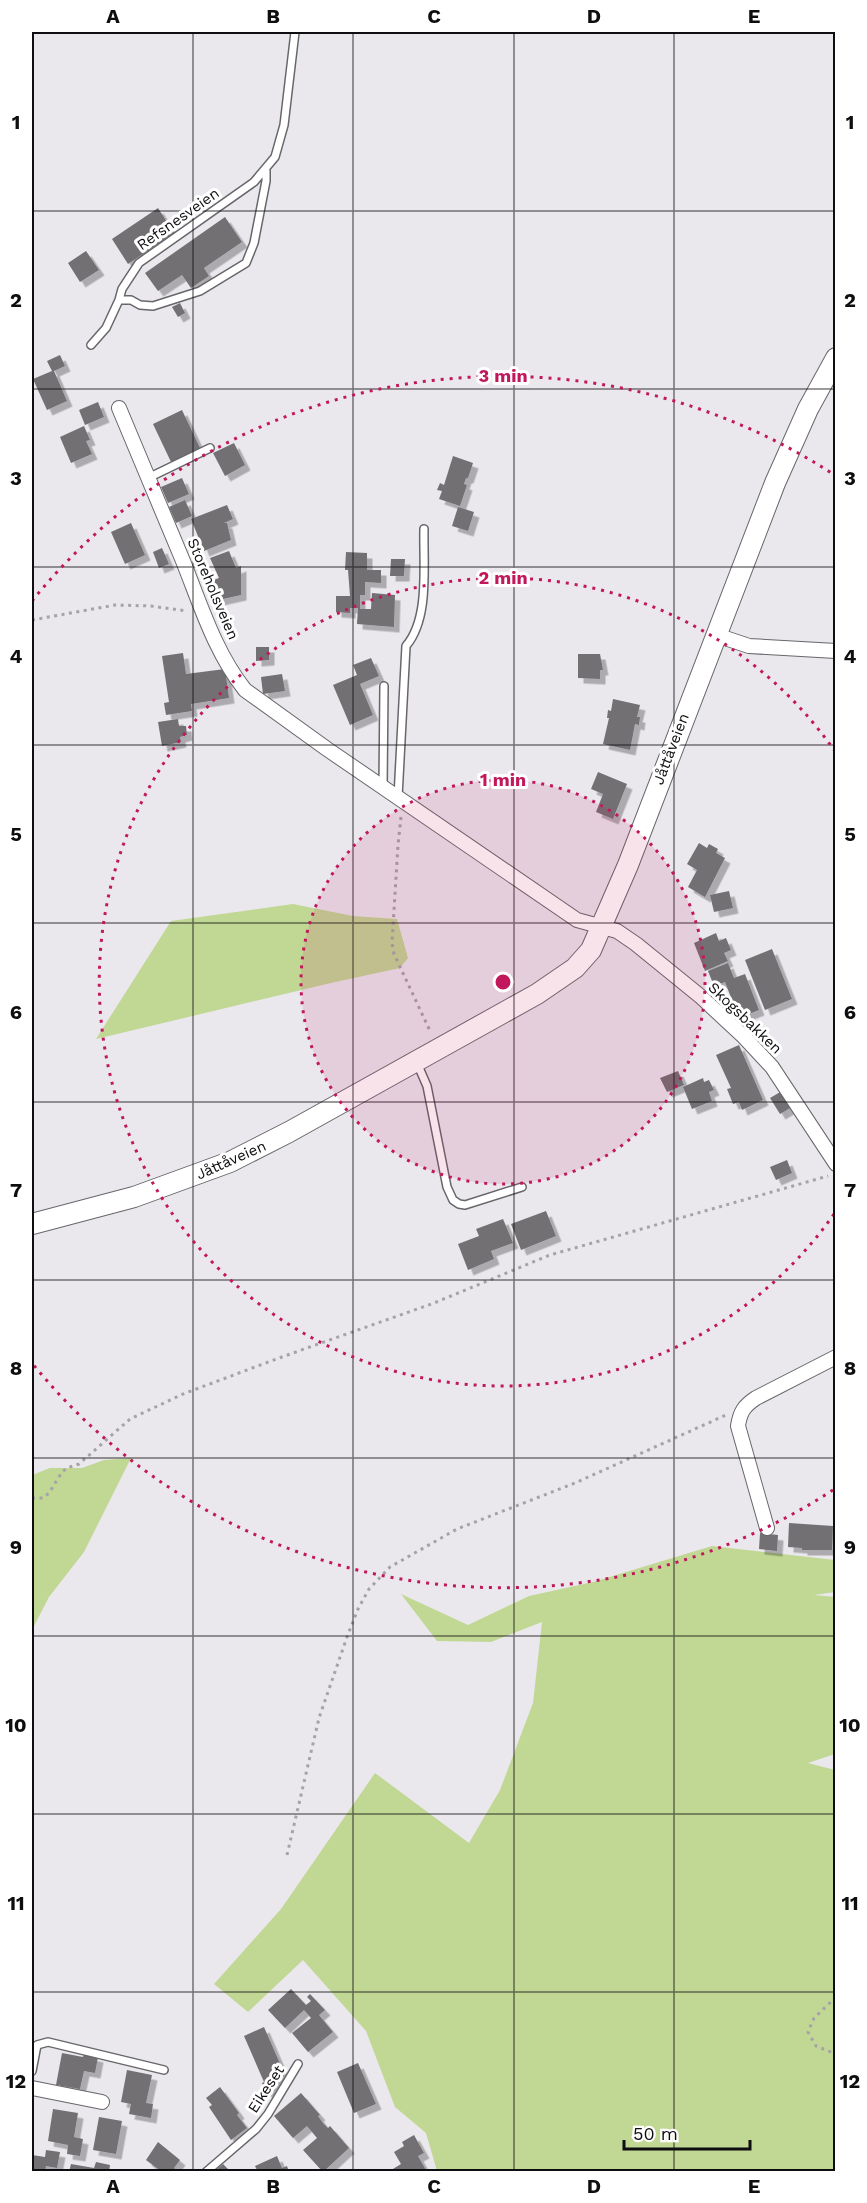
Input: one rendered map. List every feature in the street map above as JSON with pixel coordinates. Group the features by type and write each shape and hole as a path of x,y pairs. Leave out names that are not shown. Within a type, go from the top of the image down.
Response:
{"main road":[{"name":"Jåttåveien","path":"32,1224 134,1197 230,1162 289,1132 537,994 575,968 591,950 628,865 775,483 808,409 836,358"}],"street":[{"name":"Storeholsveien","path":"119,408 201,612 235,678 245,690 383,788 577,920 601,927"},
{"path":"716,635 749,646 836,651"},
{"name":"Skogsbakken","path":"601,927 617,932 636,944 700,996 758,1052 772,1067 836,1164"},
{"path":"767,1528 738,1426 739,1415 746,1405 756,1398 836,1357"},
{"path":"32,2088 102,2102"}],"lane":[{"name":"Refsnesveien","path":"91,345 106,328 122,289 139,263 246,188 266,171 275,158 284,125 294,32"},
{"name":"Refsnesveien","path":"119,300 131,300 140,305 153,306 200,291 246,263 254,243 266,171"},
{"path":"148,478 210,448"},
{"path":"401,799 406,646 421,618 424,529"},
{"path":"383,788 384,686"},
{"path":"416,1061 427,1086 444,1177 453,1200 465,1205 522,1186"},
{"path":"32,2071 37,2045 48,2042 164,2070"},
{"name":"Eikeset","path":"206,2172 256,2129 268,2114 298,2064"}],"path":[{"path":"32,620 115,605 151,606 201,612"},
{"path":"401,799 392,943 394,954 405,972 438,1048"},
{"path":"32,1498 44,1498 62,1472 79,1464 130,1419 183,1394 434,1303 550,1255 836,1174"},
{"path":"287,1855 324,1701 358,1609 369,1588 383,1573 396,1563 457,1529 575,1483 746,1405"},
{"path":"836,1997 814,2018 808,2032 816,2046 836,2054"}],"green space":[{"path":"293,904 353,916 397,919 408,958 400,968 96,1039 171,921"},
{"path":"131,1458 84,1552 49,1597 32,1630 32,1475 50,1468 82,1468 104,1460"},
{"path":"712,1546 835,1560 835,1592 814,1595 835,1597 835,1754 808,1763 835,1770 835,2171 437,2171 426,2133 395,2107 366,2031 303,1960 248,2012 214,1984 281,1909 375,1773 469,1843 500,1790 533,1703 542,1622 491,1642 437,1641 401,1594 468,1625 529,1596 593,1582"}],"building":[{"path":"158,208 174,233 128,264 112,239"},
{"path":"225,217 242,242 204,268 209,276 191,288 182,275 158,291 145,273"},
{"path":"86,251 99,270 80,282 68,263"},
{"path":"180,303 185,313 178,317 172,307"},
{"path":"60,355 65,366 54,371 67,401 47,410 33,379 52,371 47,361"},
{"path":"98,402 104,417 85,425 79,410"},
{"path":"182,410 200,448 171,462 153,424"},
{"path":"84,426 90,440 86,441 92,454 71,463 60,437"},
{"path":"234,443 245,465 225,476 213,453"},
{"path":"453,456 473,463 464,484 467,485 460,506 439,499 442,491 437,490 440,483 444,485"},
{"path":"182,478 189,494 168,503 161,487"},
{"path":"185,500 192,516 176,523 169,507"},
{"path":"227,505 233,519 224,523 227,523 231,540 204,551 191,519"},
{"path":"458,507 474,512 468,531 452,526"},
{"path":"131,523 145,555 125,564 111,532"},
{"path":"162,548 169,564 159,568 153,552"},
{"path":"229,551 236,568 241,566 241,595 214,601 206,583 219,578 210,558"},
{"path":"346,552 367,553 367,570 381,570 381,583 365,582 365,595 360,595 360,609 371,609 372,593 395,595 394,627 357,624 358,608 350,608 350,613 336,612 336,596 350,596 348,570 345,570"},
{"path":"391,559 405,559 404,576 390,576"},
{"path":"256,647 269,647 269,660 256,661"},
{"path":"183,653 186,674 225,669 229,698 191,704 192,711 166,715 164,703 169,702 162,656"},
{"path":"578,654 600,654 603,670 600,670 600,679 578,678"},
{"path":"371,658 379,676 360,684 373,715 350,725 333,685 357,675 353,665"},
{"path":"282,674 285,691 263,694 261,677"},
{"path":"613,699 640,705 637,717 640,717 639,725 635,724 630,750 603,744 609,718 607,718 608,710 611,711"},
{"path":"178,719 179,726 186,726 187,735 180,737 181,742 162,746 158,722"},
{"path":"598,772 627,784 613,819 596,812 603,794 591,789"},
{"path":"699,843 707,848 709,844 718,849 716,853 725,858 705,897 688,887 697,870 687,864"},
{"path":"729,891 733,908 714,912 710,895"},
{"path":"716,933 719,941 726,938 731,950 724,953 728,961 705,971 694,943"},
{"path":"772,949 792,999 765,1010 745,960"},
{"path":"728,963 734,978 745,974 759,1010 739,1018 725,982 714,986 708,971"},
{"path":"739,1045 763,1100 742,1110 739,1102 733,1104 727,1089 731,1088 716,1055"},
{"path":"678,1071 684,1085 667,1092 660,1078"},
{"path":"703,1078 704,1082 709,1080 714,1090 709,1092 712,1101 692,1109 683,1087"},
{"path":"782,1091 792,1107 780,1114 770,1098"},
{"path":"787,1160 792,1173 776,1180 770,1167"},
{"path":"546,1211 556,1236 521,1250 511,1224"},
{"path":"503,1219 513,1243 491,1251 494,1259 468,1270 458,1244 479,1236 476,1229"},
{"path":"789,1523 833,1526 832,1550 802,1550 802,1548 788,1547"},
{"path":"760,1533 778,1535 777,1551 759,1549"},
{"path":"291,1989 306,2005 311,2001 307,1997 310,1994 325,2010 319,2015 333,2032 308,2052 292,2033 311,2018 304,2010 285,2028 268,2010"},
{"path":"264,2027 285,2075 281,2077 276,2088 266,2092 244,2036"},
{"path":"62,2053 98,2057 95,2073 84,2071 80,2089 56,2085"},
{"path":"358,2063 376,2104 354,2113 337,2072"},
{"path":"127,2070 152,2075 146,2103 153,2104 151,2118 129,2114 131,2104 121,2102"},
{"path":"220,2087 247,2128 231,2140 209,2107 212,2105 206,2098"},
{"path":"301,2093 320,2115 318,2116 323,2123 328,2128 330,2126 349,2148 323,2172 303,2150 317,2138 307,2126 293,2138 274,2116"},
{"path":"53,2109 78,2113 74,2137 83,2139 80,2156 67,2154 68,2145 48,2141"},
{"path":"99,2117 122,2121 116,2154 93,2150"},
{"path":"414,2135 424,2153 418,2156 427,2172 388,2172 401,2164 394,2152 404,2146 402,2142"},
{"path":"158,2142 180,2160 174,2168 179,2172 162,2172 146,2160"},
{"path":"46,2150 60,2152 57,2168 46,2166 45,2172 32,2172 32,2155 45,2157"},
{"path":"277,2156 282,2168 287,2166 289,2172 258,2172 255,2166"},
{"path":"96,2162 110,2165 109,2172 69,2172 71,2164 94,2168"},
{"path":"223,2164 229,2170 227,2172 214,2172"}]}
